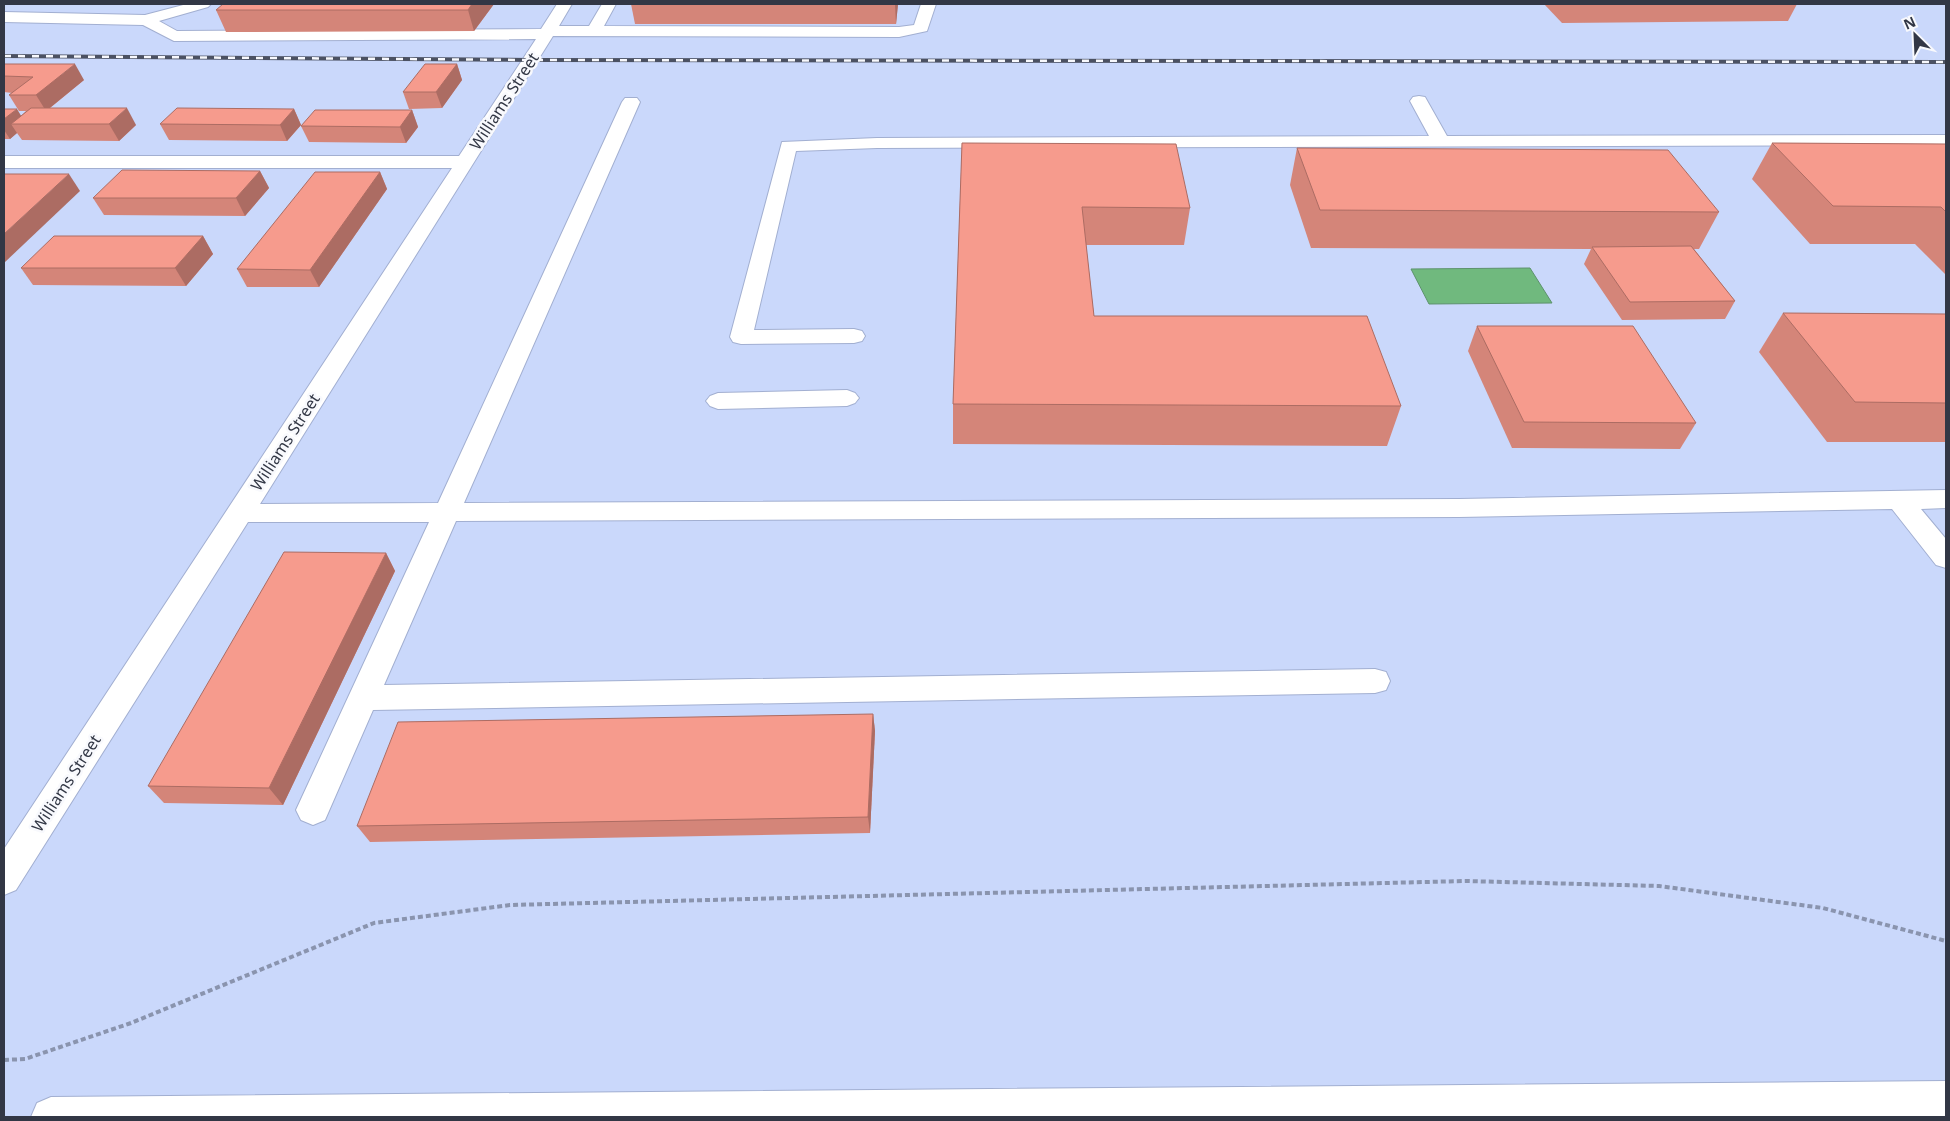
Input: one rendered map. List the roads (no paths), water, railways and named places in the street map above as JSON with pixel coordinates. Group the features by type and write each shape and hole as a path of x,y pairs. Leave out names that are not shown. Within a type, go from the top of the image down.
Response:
{"street":[{"path":"146,20 167,4"},
{"path":"4,17 146,20 204,4"},
{"name":"Williams Street","path":"4,879 564,4"},
{"path":"594,31 609,4"},
{"path":"146,20 174,36 594,31 899,32 922,28 928,4"},
{"path":"1419,101 1441,141"},
{"path":"314,810 631,102"},
{"path":"854,336 741,337 788,146 877,143 1946,140"},
{"path":"4,162 464,162"},
{"path":"718,400 847,398"},
{"path":"239,513 1449,508 1946,499"},
{"path":"1899,500 1946,558"},
{"path":"364,698 1375,681"},
{"path":"51,1117 1209,1113 1946,1101"}],"railway":[{"path":"4,56 531,60 1946,62"}]}
